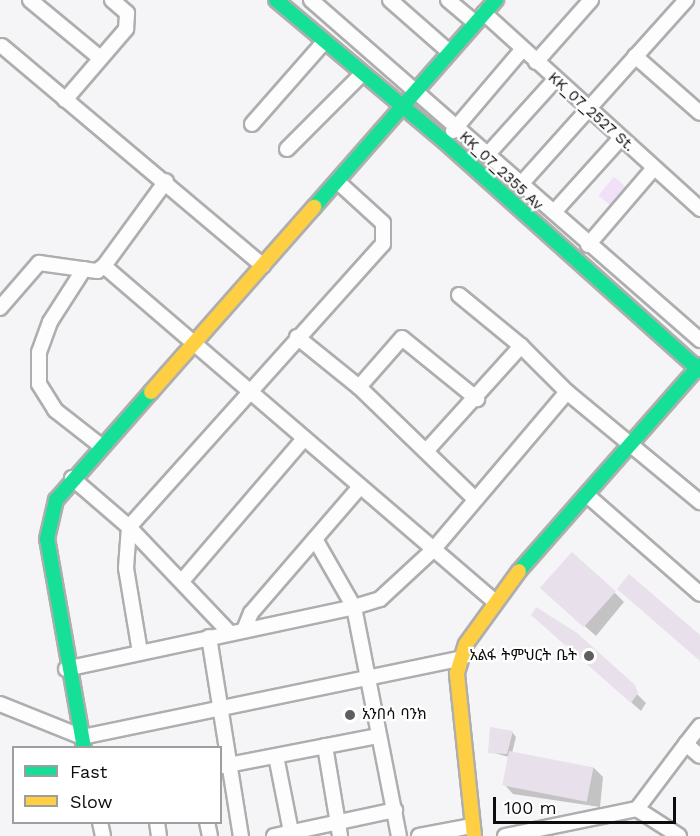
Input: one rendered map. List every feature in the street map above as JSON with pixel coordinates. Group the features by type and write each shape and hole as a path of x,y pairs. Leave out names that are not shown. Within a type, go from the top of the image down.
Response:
{"street":[{"path":"30,0 100,58"},
{"path":"65,100 129,21 111,0"},
{"name":"KK_07_2355 Av","path":"276,0 444,141 699,368"},
{"name":"KK_07_2355 Av","path":"310,0 522,183 588,245 700,340"},
{"path":"390,0 448,51"},
{"name":"KK_07_2527 St.","path":"448,0 479,18 522,50 554,81 700,209"},
{"path":"83,742 66,669 47,539 49,516 72,478 338,182 412,90 496,0"},
{"path":"536,62 591,0"},
{"path":"522,183 686,0"},
{"path":"252,124 324,42"},
{"path":"2,46 166,181 263,266"},
{"path":"444,141 522,50"},
{"path":"635,56 700,113"},
{"path":"287,150 362,74"},
{"path":"488,154 554,81"},
{"path":"554,212 621,139"},
{"path":"588,245 654,168"},
{"path":"0,308 39,263 84,269 104,266 166,181"},
{"path":"140,652 126,568 129,527 386,234 383,223 338,182"},
{"path":"104,266 194,342 358,489 494,601"},
{"path":"84,269 50,322 39,352 39,384 55,410 101,446"},
{"path":"459,295 521,346 567,392 700,502"},
{"path":"297,337 359,387 428,449 476,499"},
{"path":"359,387 402,338 477,399"},
{"path":"428,449 477,399 521,346"},
{"path":"419,836 473,831 459,659 494,601 699,368"},
{"path":"66,669 354,607 380,599 433,550 567,392"},
{"path":"182,581 303,440"},
{"path":"72,478 129,527 229,633"},
{"path":"244,630 251,613 358,489"},
{"path":"586,495 700,594"},
{"path":"315,539 354,607 369,680 377,736 399,836"},
{"path":"208,637 220,710 225,766 241,836"},
{"path":"0,704 83,742 459,659"},
{"path":"505,836 637,809 700,726"},
{"path":"225,766 377,736"},
{"path":"686,744 700,756"},
{"path":"325,746 339,829"},
{"path":"276,756 291,832"},
{"path":"637,809 679,836"},
{"path":"274,836 291,832 339,829 394,810"}],"shaded area":[{"path":"614,177 639,198 624,217 599,195"}],"building":[{"path":"572,552 616,591 584,627 540,588"},
{"path":"629,574 700,635 700,661 617,589"},
{"path":"536,607 577,633 635,685 638,693 631,703 531,615"},
{"path":"490,727 513,731 507,754 488,753"},
{"path":"509,751 593,767 587,802 502,785"}],"traffic: fast":[{"path":"276,0 444,141 700,371"},
{"path":"314,207 496,0"},
{"path":"519,571 700,365"},
{"path":"84,746 47,539 56,500 151,392"}],"traffic: slow":[{"path":"151,392 314,207"},
{"path":"474,836 457,673 466,644 519,571"}],"place":[{"name":"አልፋ ትምህርት ቤት","path":"589,656"},
{"name":"አንበሳ ባንክ","path":"350,715"}]}
